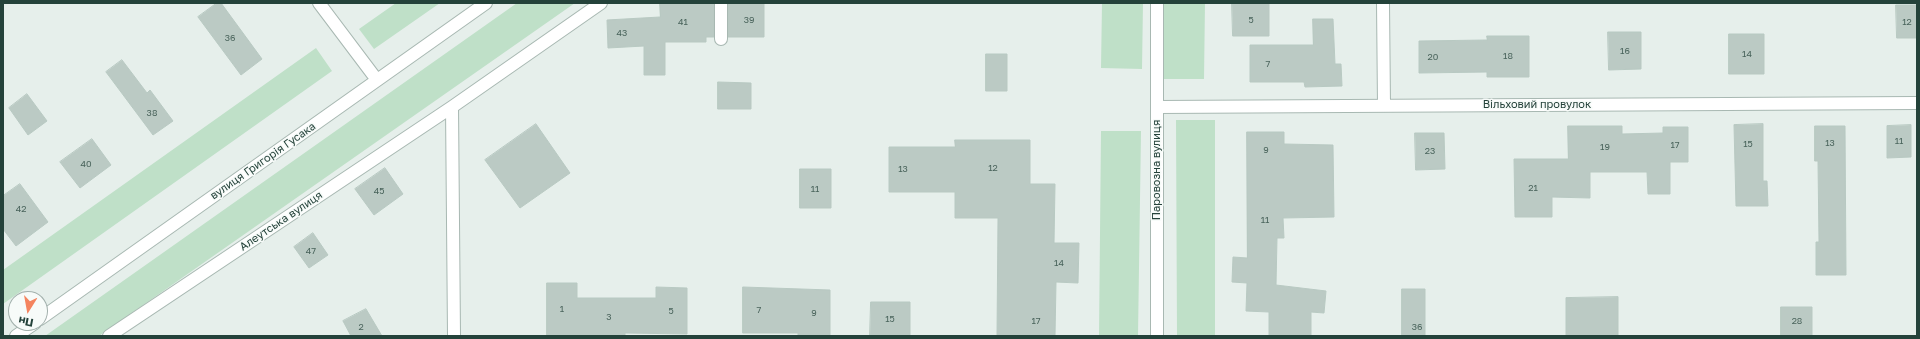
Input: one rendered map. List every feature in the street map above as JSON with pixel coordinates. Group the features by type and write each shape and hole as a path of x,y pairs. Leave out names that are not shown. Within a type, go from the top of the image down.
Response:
{"street":[{"path":"319,3 377,80"},
{"name":"вулиця Григорія Гусака","path":"48,313 486,3"},
{"name":"Алеутська вулиця","path":"109,336 452,107 601,3"},
{"path":"721,3 721,39"},
{"name":"Паровозна вулиця","path":"1157,3 1157,336"},
{"path":"1383,3 1384,106"},
{"name":"Вільховий провулок","path":"1157,107 1917,104"},
{"path":"452,107 454,336"}],"green space":[{"path":"396,3 440,3 374,49 359,29"},
{"path":"517,3 575,3 99,336 45,336"},
{"path":"1102,3 1143,3 1142,69 1101,68"},
{"path":"1164,3 1205,3 1204,79 1163,79"},
{"path":"316,48 332,71 21,291 8,291 8,300 3,304 3,270"},
{"path":"1176,120 1215,120 1215,336 1177,336"},
{"path":"1101,131 1141,131 1138,336 1099,336"}],"building":[{"path":"217,3 221,3 262,59 241,75 198,17"},
{"path":"660,3 714,3 714,37 706,37 706,42 665,42 665,75 644,75 644,46 608,48 607,20 660,17"},
{"path":"728,3 764,3 764,37 728,37"},
{"path":"1232,3 1269,3 1269,36 1233,36"},
{"path":"1896,5 1917,5 1917,38 1897,38"},
{"path":"1313,19 1333,19 1335,64 1341,64 1342,86 1305,87 1304,82 1250,82 1250,45 1313,45"},
{"path":"1608,32 1641,32 1641,69 1609,70"},
{"path":"1729,34 1764,34 1764,74 1729,74"},
{"path":"1487,36 1529,36 1529,77 1487,77 1487,72 1419,73 1419,41 1487,40"},
{"path":"986,54 1007,54 1007,91 986,91"},
{"path":"122,60 147,93 150,90 173,121 153,135 106,72"},
{"path":"718,82 751,83 751,109 718,109"},
{"path":"27,94 47,121 28,135 9,108"},
{"path":"536,124 570,173 520,208 485,160"},
{"path":"1763,124 1763,181 1767,181 1768,206 1736,206 1734,125"},
{"path":"1911,125 1911,157 1887,158 1887,126"},
{"path":"1568,126 1622,126 1622,134 1663,133 1663,127 1688,127 1688,162 1670,162 1670,194 1648,194 1647,172 1590,172 1590,198 1552,197 1552,217 1515,217 1514,159 1568,159"},
{"path":"1815,126 1845,126 1846,275 1816,275 1816,242 1819,242 1818,161 1815,161"},
{"path":"1247,132 1284,132 1284,144 1333,145 1334,217 1283,218 1284,238 1277,238 1276,285 1326,291 1324,313 1311,312 1311,336 1269,336 1269,312 1246,311 1247,283 1232,282 1233,257 1247,258"},
{"path":"1415,133 1444,133 1445,169 1416,170"},
{"path":"92,139 111,165 80,188 60,162"},
{"path":"955,140 1030,140 1030,184 1055,184 1054,243 1079,243 1078,283 1056,282 1055,336 997,336 998,218 955,218 955,192 889,192 889,147 955,147"},
{"path":"385,168 403,194 374,215 355,189"},
{"path":"800,169 831,169 831,208 800,208"},
{"path":"20,184 48,222 16,246 3,229 3,196"},
{"path":"313,233 328,255 309,268 294,247"},
{"path":"547,283 577,283 577,298 656,298 656,287 687,288 687,334 625,333 625,336 547,336"},
{"path":"743,287 830,290 830,336 798,336 798,333 743,333"},
{"path":"1402,289 1425,289 1425,336 1402,336"},
{"path":"1618,297 1618,336 1566,336 1566,298"},
{"path":"871,302 910,302 910,336 870,336"},
{"path":"1781,307 1812,307 1812,336 1781,336"},
{"path":"366,309 382,336 351,336 343,321"}]}
